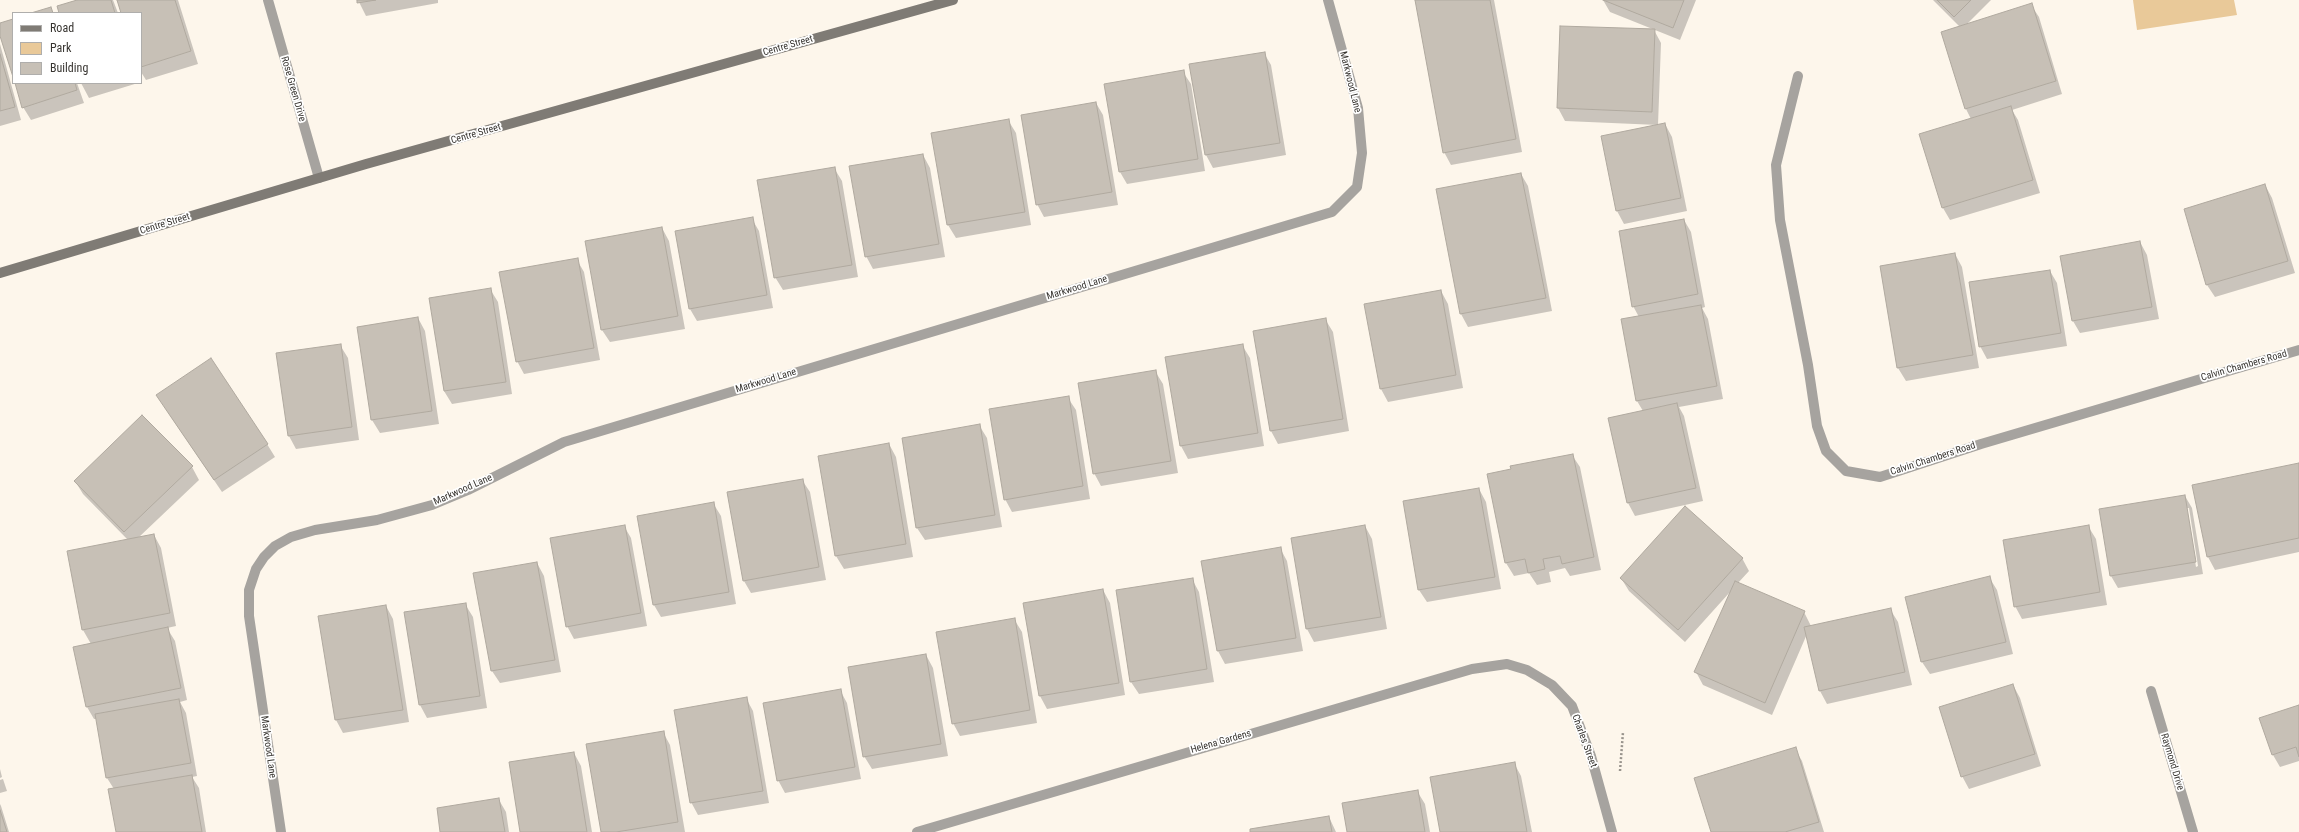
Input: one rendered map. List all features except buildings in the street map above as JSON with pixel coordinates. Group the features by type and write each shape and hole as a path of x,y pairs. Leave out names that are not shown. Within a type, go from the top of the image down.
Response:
{"main road":[{"name":"Centre Street","path":"0,273 319,178 953,0"}],"street":[{"name":"Rose Green Drive","path":"268,0 319,178"},
{"name":"Markwood Lane","path":"281,832 249,616 249,590 256,569 264,557 275,546 291,537 315,530 377,520 432,505 468,490 564,442 1332,212 1357,188 1362,152 1358,108 1328,0"},
{"name":"Calvin Chambers Road","path":"1798,76 1776,165 1780,220 1808,365 1816,426 1826,451 1846,471 1880,477 1981,444 2299,350"},
{"name":"Helena Gardens","path":"917,832 1472,669 1507,664 1528,670"},
{"name":"Charles Street","path":"1528,670 1552,685 1572,706 1591,756 1612,832"},
{"name":"Raymond Drive","path":"2151,691 2193,832"}],"green space":[{"path":"2133,0 2234,0 2237,15 2137,30"}]}
